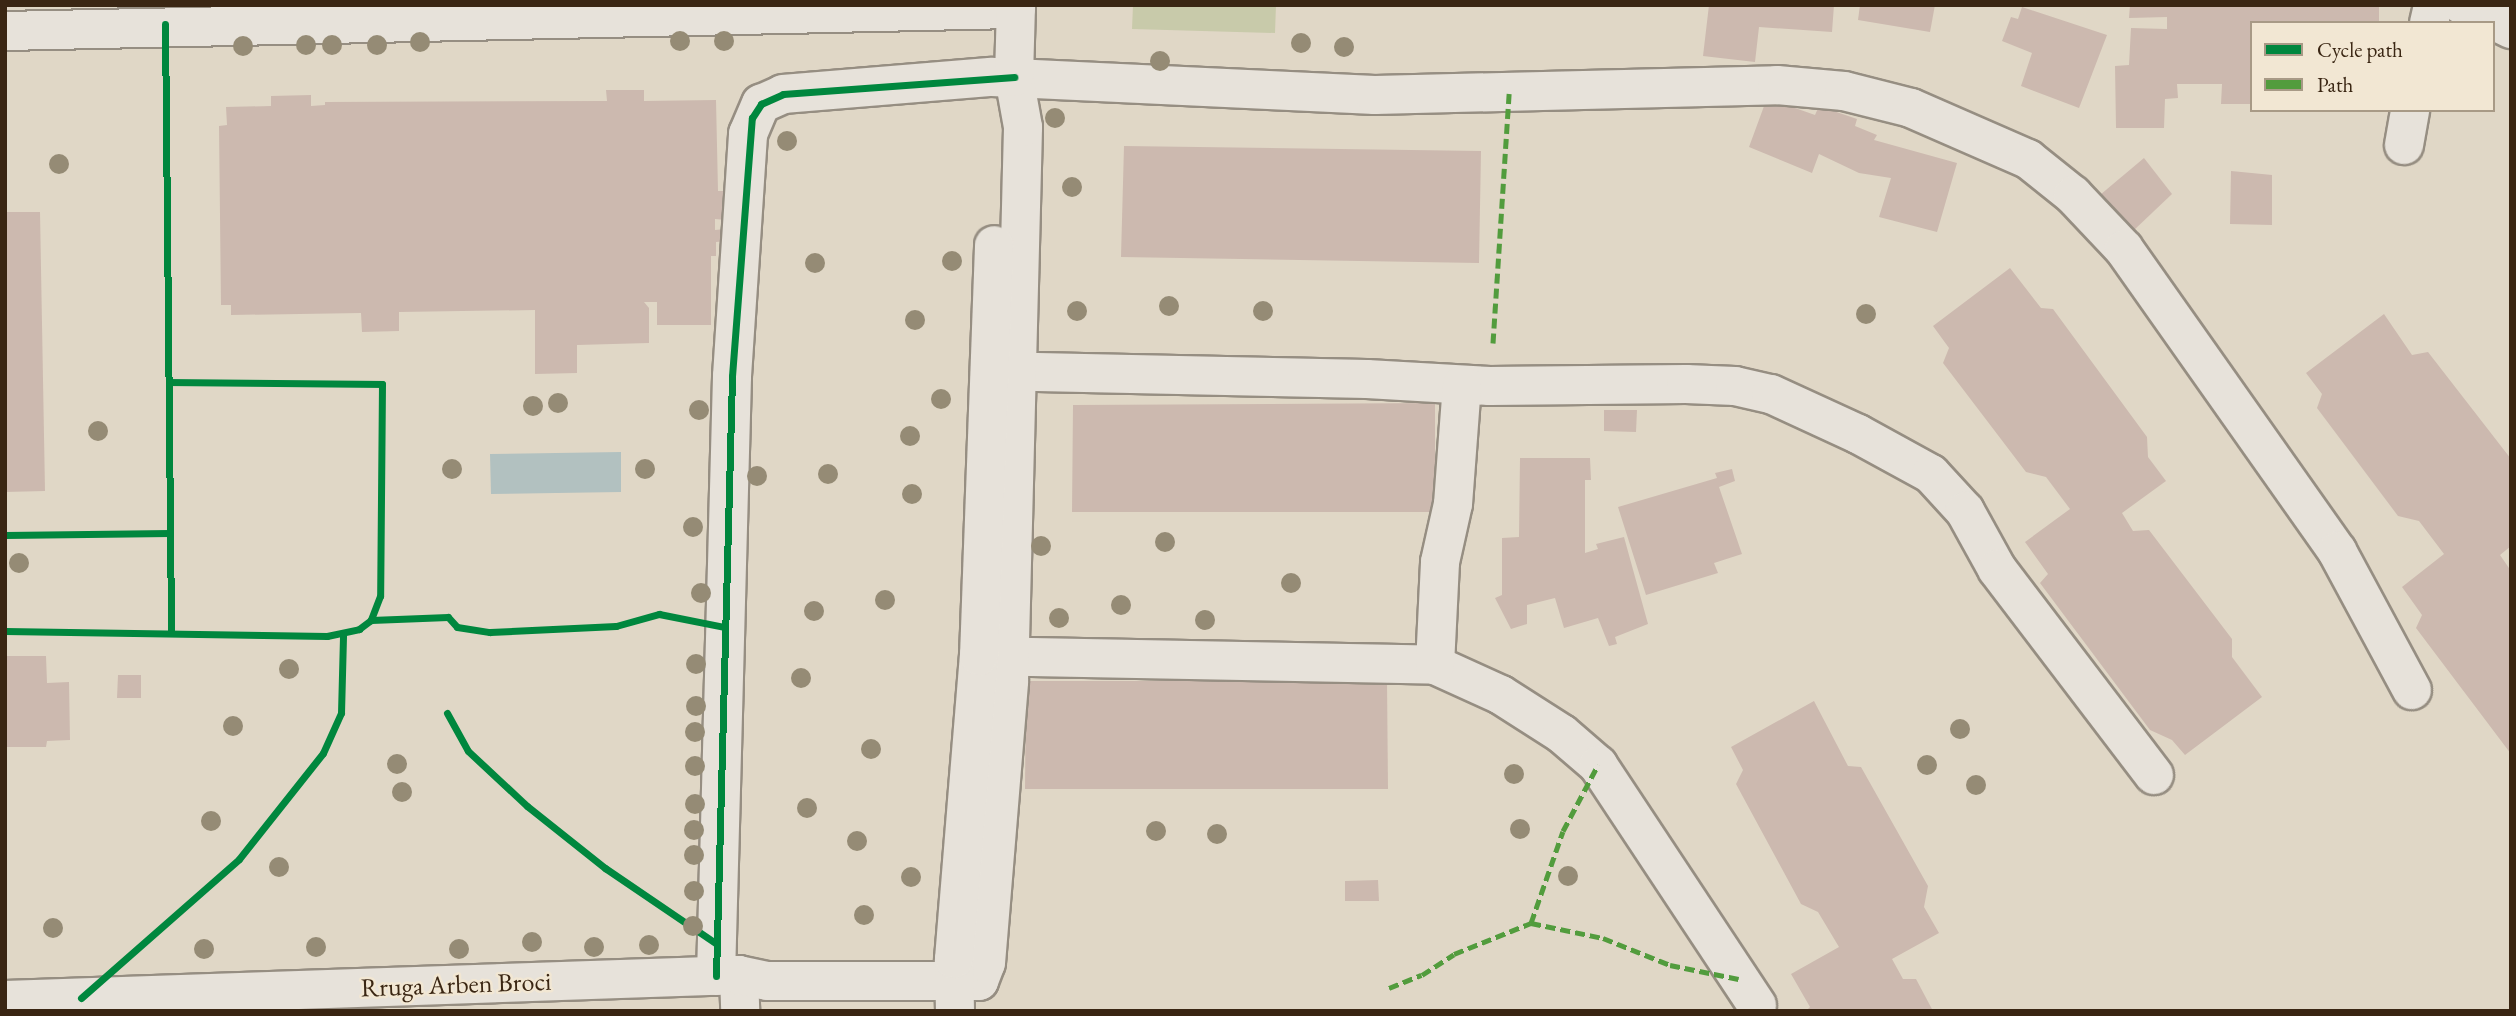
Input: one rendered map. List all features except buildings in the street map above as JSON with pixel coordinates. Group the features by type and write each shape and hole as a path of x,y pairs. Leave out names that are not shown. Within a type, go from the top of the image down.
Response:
{"street":[{"path":"2462,5 2495,21"},
{"path":"5,31 165,24 1016,7 1014,77 1023,127 1004,372 994,656 963,979"},
{"path":"2495,21 2511,29"},
{"path":"732,987 732,376 751,118 761,104 783,94 1014,77 1376,95 1800,86 1878,99 1982,136 2058,181 2149,280 2337,551 2412,690"},
{"path":"1004,372 1462,385 1735,386 1790,402 1907,459 1931,474 1965,511 1997,569 2154,775"},
{"path":"1435,665 1440,562 1452,504 1462,385"},
{"path":"994,656 1435,665 1501,695 1562,734 1598,765 1757,1004"},
{"name":"Rruga Arben Broci","path":"5,1000 732,987 767,981 963,979"}],"green space":[{"path":"1133,5 1276,5 1275,33 1132,29"}],"shaded area":[{"path":"621,452 621,492 491,494 490,454"}],"marked path":[{"path":"1493,343 1509,94"},
{"path":"1531,923 1563,831 1598,765"},
{"path":"1389,988 1422,975 1454,954 1531,923 1603,938 1670,965 1739,979"}],"cycle path":[{"path":"165,24 171,632"},
{"path":"716,976 732,376 752,118 761,104 783,94 1014,77"},
{"path":"169,382 382,384 380,596 371,620"},
{"path":"5,535 170,533"},
{"path":"5,631 327,636 359,629 371,620 448,617 457,627 490,632 616,626 659,614 724,627"},
{"path":"81,998 239,859 323,753 341,713 343,635"},
{"path":"447,713 468,751 527,806 605,868 717,944"}]}
